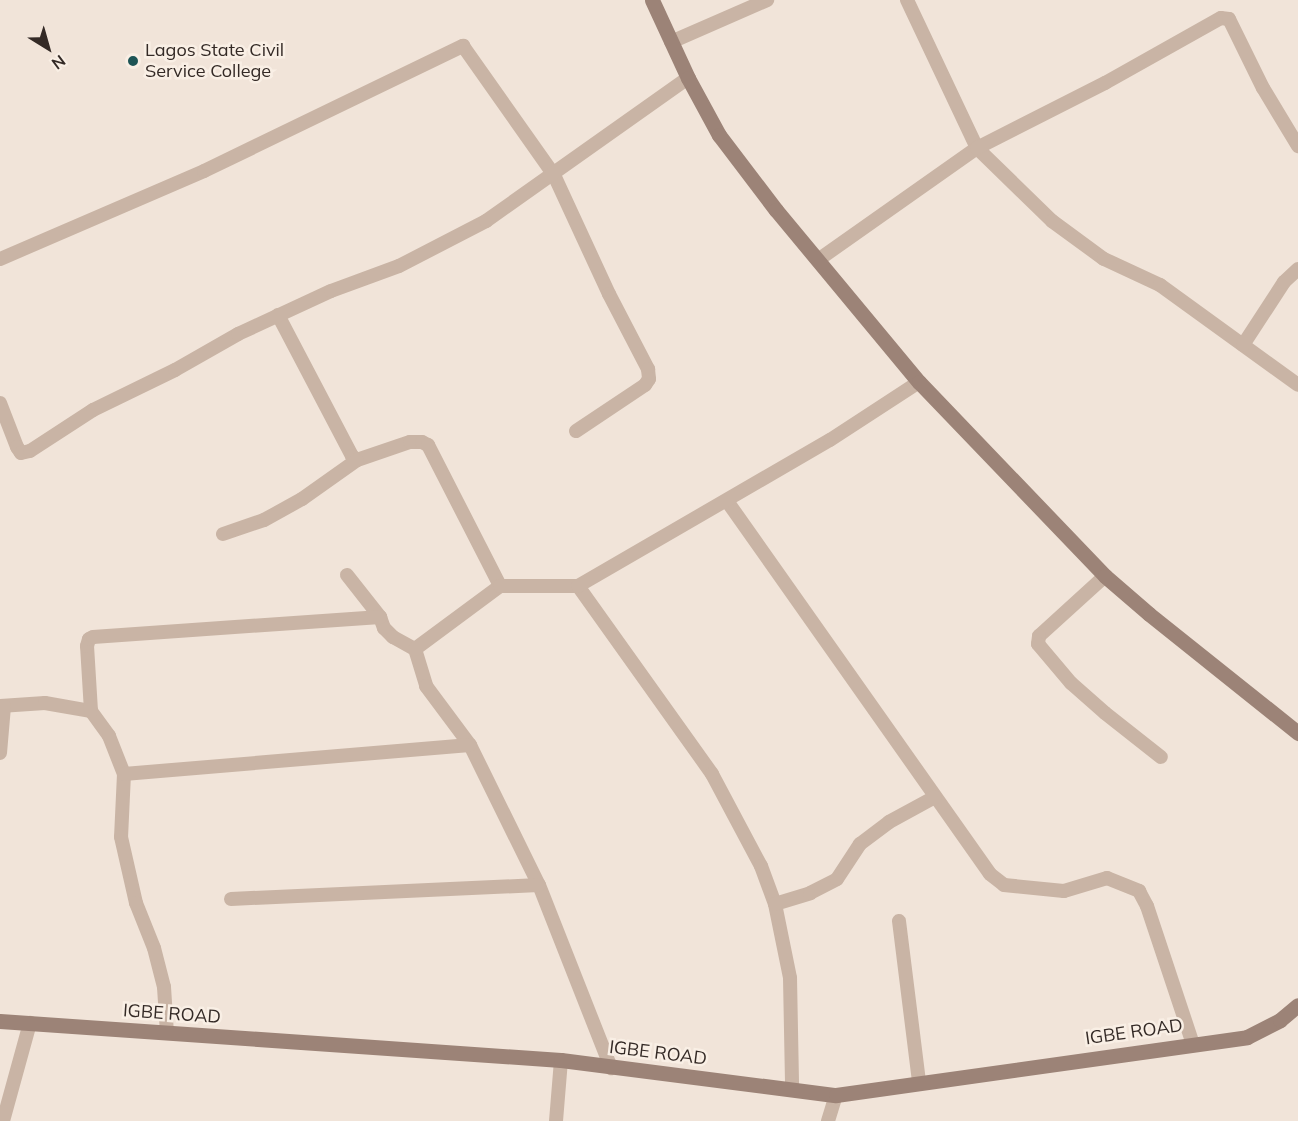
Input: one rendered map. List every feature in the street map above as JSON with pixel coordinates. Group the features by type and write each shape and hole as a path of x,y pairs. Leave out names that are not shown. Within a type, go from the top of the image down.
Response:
{"street":[{"path":"652,0 688,78 719,135 818,261 919,382 1105,576 1155,620 1298,733"},
{"path":"671,42 767,0"},
{"path":"907,0 977,148 1052,222 1076,241 1104,259 1160,285 1298,386"},
{"path":"818,261 977,148 1105,83 1226,17 1298,146"},
{"path":"0,259 204,171 463,46 554,175 609,294 648,369 649,379 645,385 576,431"},
{"path":"0,403 17,447 21,453 30,451 93,411 278,315 331,291 399,266 486,221 688,78"},
{"path":"1243,345 1284,282 1298,269"},
{"path":"278,315 352,456 357,460"},
{"path":"415,649 500,586 578,586 830,440 919,382"},
{"path":"224,534 264,520 302,499 357,460 410,442 422,442 428,445 500,586"},
{"path":"727,501 984,867 1004,885 1064,891 1107,878 1139,891 1147,906 1193,1044"},
{"path":"347,575 393,637 415,649 426,686 470,745 539,885 610,1068"},
{"path":"1105,576 1039,636 1038,644 1071,682 1105,713 1161,757"},
{"path":"578,586 712,774 761,866 775,904 790,978 792,1087"},
{"path":"167,1033 164,987 154,948 136,903 121,837 124,774 108,736 91,711 87,646 89,639 380,617"},
{"path":"0,753 2,706 45,703 91,711"},
{"path":"124,774 470,745"},
{"path":"775,904 810,893 837,879 860,844 890,822 935,797"},
{"path":"231,899 539,885"},
{"path":"898,921 919,1082"},
{"name":"IGBE ROAD","path":"0,1021 561,1060 610,1068 792,1087 836,1095 1247,1037 1280,1020 1298,1005"},
{"path":"3,1121 30,1023"},
{"path":"556,1121 561,1060"},
{"path":"828,1121 836,1095"}],"place":[{"name":"Lagos State Civil Service College","path":"133,61"}]}
